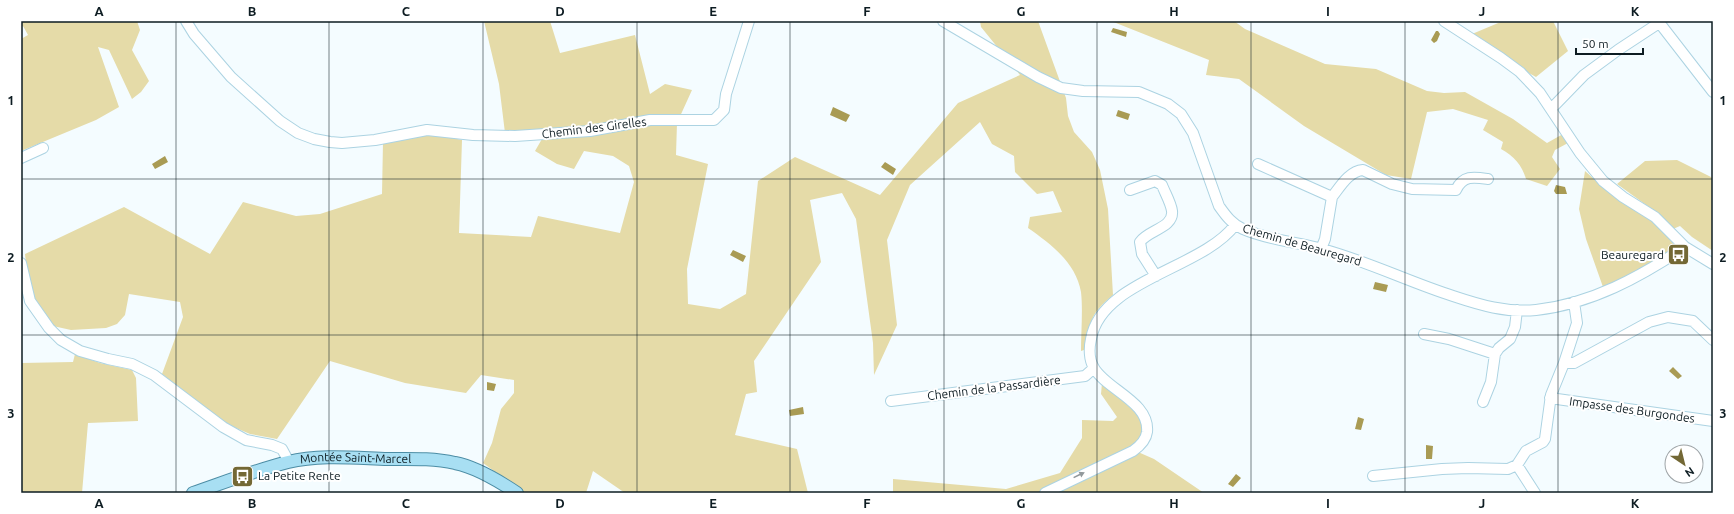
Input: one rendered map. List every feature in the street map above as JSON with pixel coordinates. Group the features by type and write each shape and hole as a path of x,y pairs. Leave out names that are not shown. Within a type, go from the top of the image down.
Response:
{"main road":[{"name":"Montée Saint-Marcel","path":"193,493 289,462 310,459 350,458 442,461 455,463 500,482 517,493"}],"street":[{"name":"Chemin des Girelles","path":"186,21 194,34 232,77 280,121 298,133 314,139 342,143 375,140 428,130 479,136 515,136 590,131 650,120 714,120 724,110 726,94 749,21"},
{"name":"Chemin de Beauregard","path":"943,21 1038,78 1061,88 1083,91 1139,92 1168,104 1181,114 1193,133 1216,198 1224,214 1235,225 1252,232 1285,241 1321,248 1473,302 1502,310 1552,308 1597,294 1637,277 1685,247"},
{"path":"1444,21 1520,72 1540,93 1580,154 1603,181 1623,198 1639,206 1655,217 1685,247 1713,264"},
{"path":"1551,109 1584,75 1658,22 1713,92"},
{"path":"21,158 43,148"},
{"path":"1258,164 1332,197"},
{"path":"1321,248 1325,240 1332,197 1347,178 1360,170 1363,170 1392,184 1412,189 1456,190 1458,184 1471,177 1488,180"},
{"path":"1130,190 1155,181 1159,182 1162,185 1172,210 1170,220 1166,224 1148,233 1140,242 1142,254 1156,276"},
{"path":"1045,493 1138,447 1146,434 1147,426 1142,413 1094,368 1091,360 1090,343 1096,324 1102,314 1119,297 1206,249 1225,236 1235,225"},
{"path":"21,264 30,301 49,328 61,340 80,351 132,364 154,375 223,427 246,440 272,445 282,449 289,462"},
{"path":"1373,476 1442,469 1508,469 1517,465 1526,451 1539,445 1545,439 1550,398 1564,363 1577,323 1574,302"},
{"path":"1483,402 1491,382 1495,354 1499,348 1510,339 1515,327 1517,310"},
{"path":"1564,363 1574,362 1649,322 1662,317 1693,321 1713,340"},
{"path":"1424,334 1449,339 1495,354"},
{"name":"Chemin de la Passardière","path":"891,401 1085,376 1094,368"},
{"name":"Impasse des Burgondes","path":"1550,398 1713,421"},
{"path":"1517,465 1535,493"}],"shaded area":[{"path":"21,21 137,21 140,30 132,50 149,81 141,92 132,99 109,50 98,47 119,107 96,120 21,151 21,39 28,35 23,26 21,27"},
{"path":"484,21 550,21 560,53 635,35 650,94 665,84 692,90 677,123 676,155 708,164 687,269 688,304 720,309 746,294 758,181 795,157 880,195 958,103 1020,75 981,27 980,21 1038,21 1066,98 1068,116 1074,132 1092,152 1100,170 1108,209 1113,295 1095,313 1090,325 1084,350 1081,351 1082,299 1074,272 1054,248 1028,228 1030,217 1062,212 1053,191 1037,194 1015,172 1014,156 992,144 980,122 910,185 887,240 897,325 874,375 873,343 856,219 842,193 810,200 821,262 754,361 757,392 746,394 735,435 797,449 808,493 625,493 593,471 586,493 524,493 483,463 492,443 501,409 514,393 514,380 481,375 466,393 405,383 330,361 277,439 250,434 222,422 162,374 183,317 180,302 129,294 125,315 117,324 106,328 71,330 53,326 32,297 28,282 25,254 124,207 210,254 243,202 296,216 320,214 382,194 383,142 419,135 437,135 462,140 459,233 531,237 538,216 620,233 634,182 629,166 613,156 584,151 574,169 557,164 535,151 546,132 505,133 499,84"},
{"path":"1111,21 1234,21 1245,29 1325,64 1376,69 1427,91 1444,93 1465,92 1513,119 1547,143 1563,134 1568,143 1555,150 1552,157 1560,169 1547,186 1526,179 1517,161 1501,149 1503,142 1483,130 1488,120 1453,109 1427,112 1411,179 1386,175 1304,126 1239,79 1206,75 1209,60"},
{"path":"1503,21 1553,21 1568,51 1536,77 1472,34"},
{"path":"1113,28 1127,32 1126,37 1111,32"},
{"path":"1436,31 1440,34 1437,41 1434,43 1431,40"},
{"path":"833,107 850,115 846,122 830,115"},
{"path":"1118,110 1130,114 1128,120 1116,116"},
{"path":"165,156 168,162 155,169 152,164"},
{"path":"1677,160 1713,178 1713,251 1692,237 1680,226 1673,229 1660,215 1617,184 1645,161"},
{"path":"885,162 896,169 893,175 881,167"},
{"path":"1585,171 1614,197 1636,208 1656,223 1677,248 1627,278 1603,287 1586,239 1579,209"},
{"path":"1556,185 1565,187 1567,194 1556,194 1554,191"},
{"path":"733,250 746,256 743,262 730,255"},
{"path":"1375,282 1388,285 1386,292 1373,289"},
{"path":"75,354 100,363 132,370 136,378 138,421 88,423 82,493 21,493 21,363 73,362"},
{"path":"1673,367 1682,376 1678,379 1669,371"},
{"path":"487,382 496,384 494,391 487,390"},
{"path":"1102,383 1141,417 1145,426 1138,452 1154,459 1204,493 893,493 893,479 1006,489 1060,473 1082,438 1082,420 1113,421 1117,417 1101,394"},
{"path":"803,407 804,414 790,416 789,410"},
{"path":"1358,417 1364,419 1361,430 1355,429"},
{"path":"1426,445 1433,446 1432,459 1426,459"},
{"path":"1236,474 1241,478 1233,487 1228,484"}],"place":[{"name":"Beauregard","path":"1679,255"},
{"name":"La Petite Rente","path":"242,476"}]}
